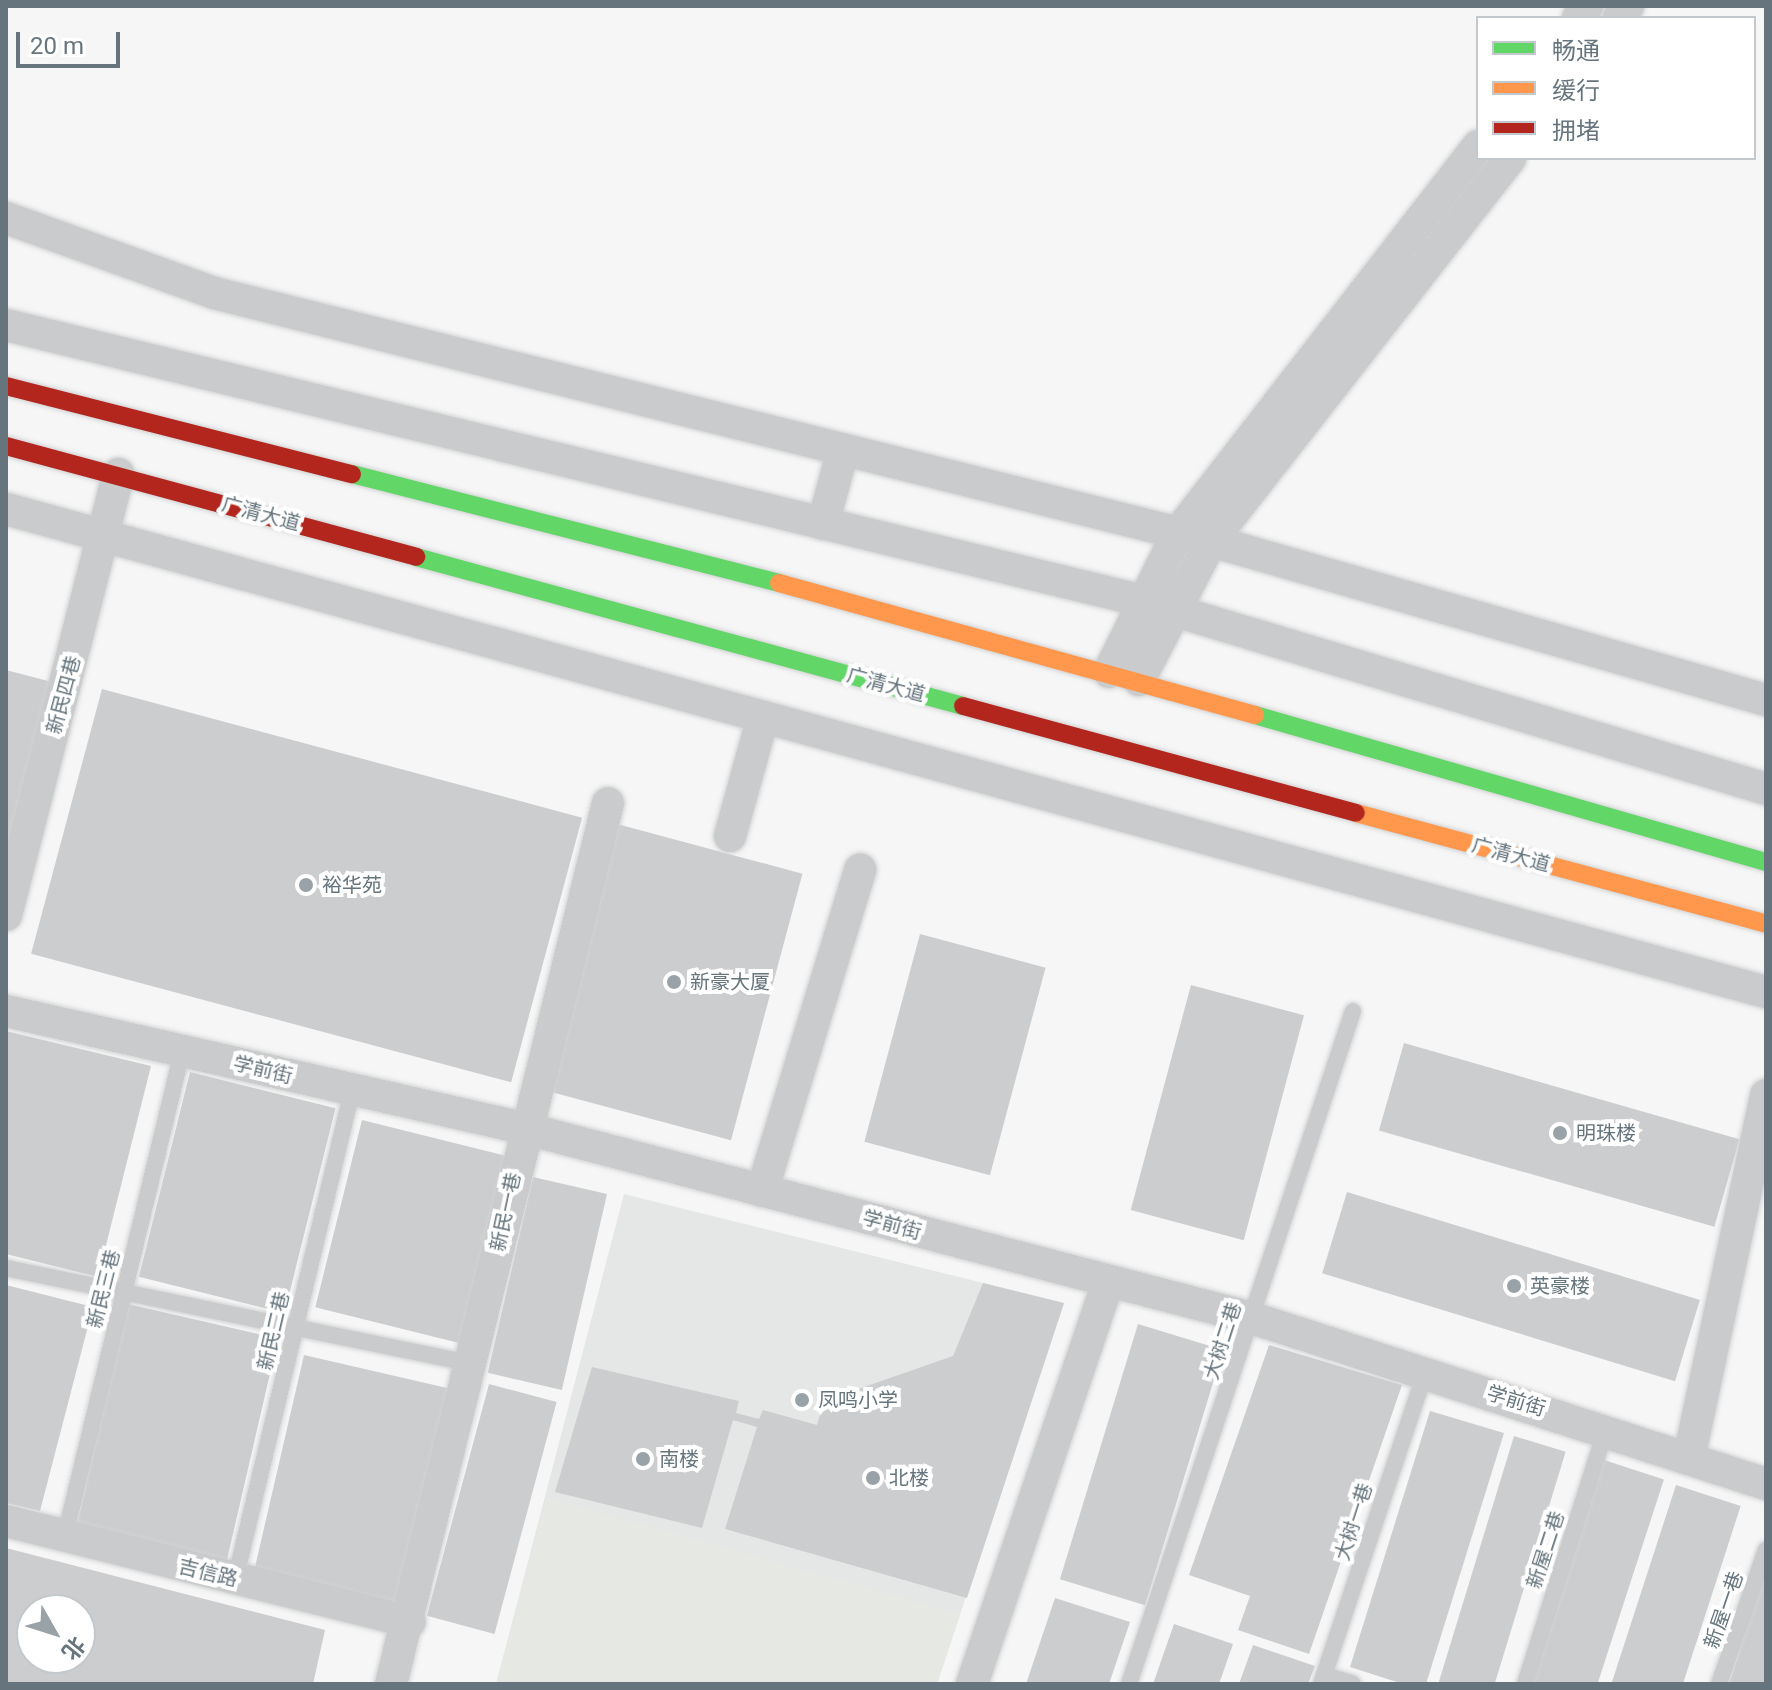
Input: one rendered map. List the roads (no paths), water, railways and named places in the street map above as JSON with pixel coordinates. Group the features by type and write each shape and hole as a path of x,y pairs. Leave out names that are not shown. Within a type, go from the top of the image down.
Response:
{"highway":[{"path":"6,386 1124,676 1766,862"},
{"name":"广清大道","path":"6,446 1766,924"}],"street":[{"path":"1124,676 1139,600 1178,533 1476,149"},
{"path":"1124,676 1169,611 1211,541 1508,160"},
{"path":"6,218 214,293 1211,541 1766,700"},
{"path":"6,325 1139,600 1766,789"},
{"path":"823,524 843,450"},
{"name":"新民四巷","path":"6,915 105,537 118,474"},
{"path":"6,509 1766,992"},
{"path":"730,836 763,717"},
{"name":"新民一巷","path":"391,1684 410,1622 474,1364 523,1128 608,803"},
{"path":"762,1191 860,870"},
{"name":"学前街","path":"6,1011 523,1128 1108,1283 1252,1318 1606,1428 1766,1484"},
{"path":"1689,1458 1766,1095"},
{"path":"972,1684 1108,1283"},
{"name":"吉信路","path":"6,1521 410,1622"}],"lane":[{"name":"大树二巷","path":"1129,1684 1353,1011"},
{"name":"新民三巷","path":"65,1536 182,1051"},
{"name":"新民二巷","path":"235,1580 352,1091"},
{"path":"6,1268 123,1295 474,1364"},
{"name":"大树一巷","path":"1323,1680 1425,1373"},
{"name":"新屋二巷","path":"1525,1684 1606,1428"},
{"name":"新屋一巷","path":"1719,1684 1766,1550"},
{"path":"1323,1680 1353,1684"}],"place":[{"name":"裕华苑","path":"306,885"},
{"name":"新豪大厦","path":"674,982"},
{"name":"明珠楼","path":"1560,1133"},
{"name":"英豪楼","path":"1514,1286"},
{"name":"凤鸣小学","path":"802,1400"},
{"name":"南楼","path":"643,1459"},
{"name":"北楼","path":"873,1478"}]}
